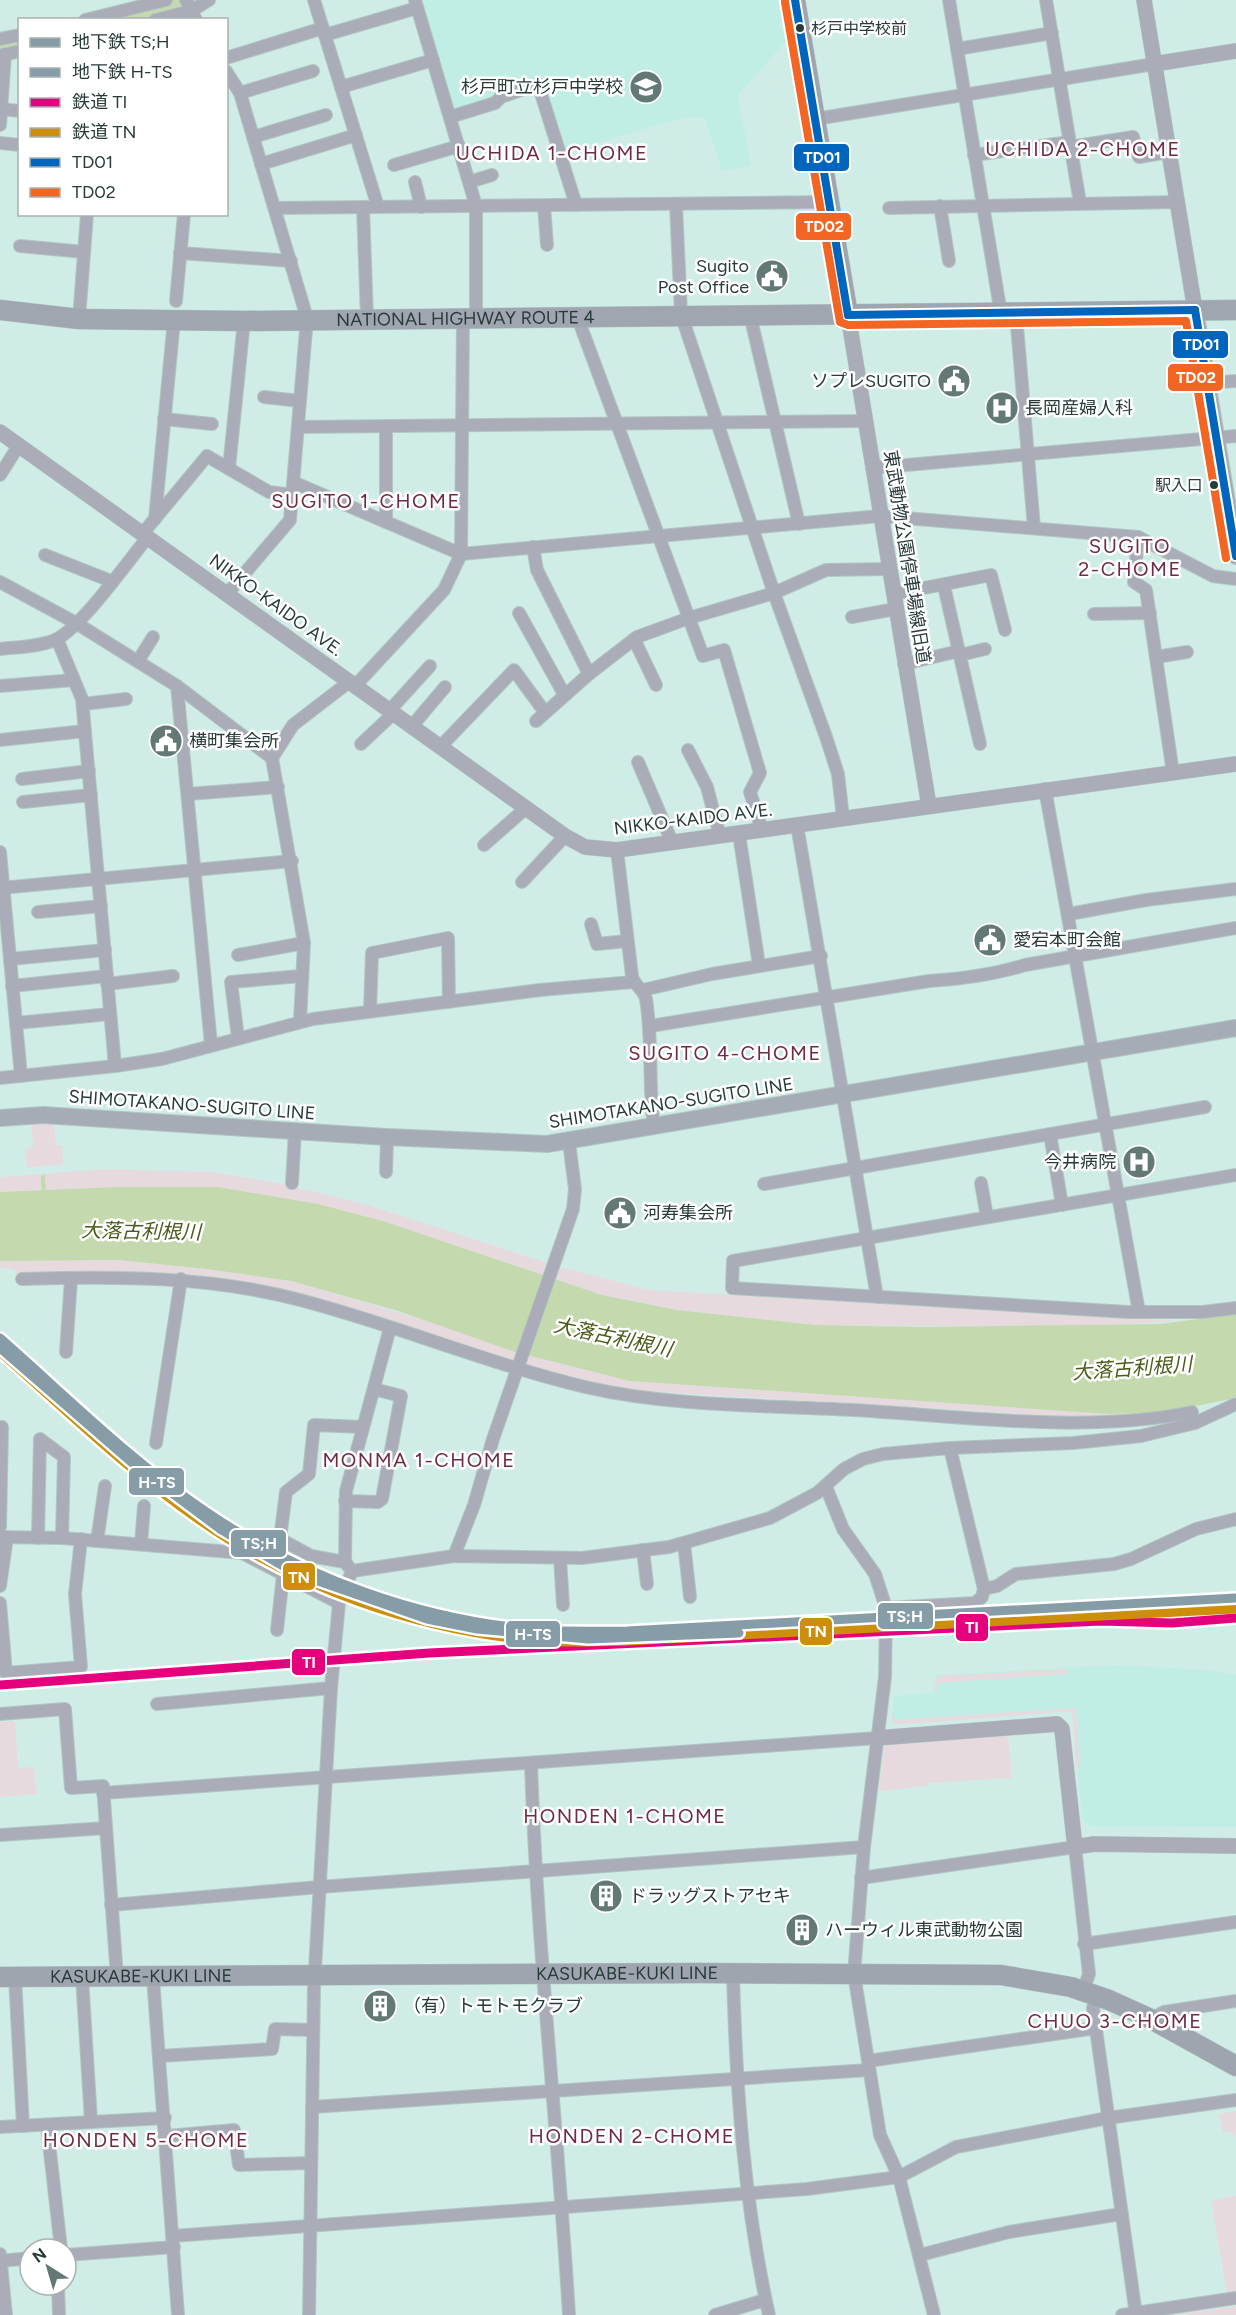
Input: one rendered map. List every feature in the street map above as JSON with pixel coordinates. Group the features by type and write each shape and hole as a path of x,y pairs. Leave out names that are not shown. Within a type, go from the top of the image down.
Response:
{"highway":[{"name":"NATIONAL HIGHWAY ROUTE 4","path":"0,310 79,319 175,310 244,321 308,318 681,314 1008,314 1194,310"},
{"path":"1194,310 1236,310"}],"main road":[{"path":"795,0 848,315"},
{"path":"1194,310 1236,556"},
{"name":"SHIMOTAKANO-SUGITO LINE","path":"0,1119 43,1114 387,1137 547,1144 1236,1028"},
{"name":"KASUKABE-KUKI LINE","path":"7,1977 153,1978 733,1973 1001,1975 1045,1981 1090,1994 1151,2019 1236,2066"}],"street":[{"path":"93,18 166,0"},
{"path":"162,18 191,10 209,0"},
{"path":"314,0 378,207"},
{"path":"949,0 983,206 1008,314 1028,454 1034,528"},
{"path":"1046,0 1080,203"},
{"path":"1144,0 1194,310"},
{"path":"228,57 416,4 476,206 462,425 461,554 444,590 352,684 293,725 272,758"},
{"path":"957,48 1052,33"},
{"path":"0,39 18,35"},
{"path":"0,125 3,55 18,51"},
{"path":"815,119 1236,51"},
{"path":"341,87 433,60"},
{"path":"240,93 313,71"},
{"path":"227,594 290,520 308,318 240,93 228,74"},
{"path":"450,117 495,103 501,97 538,84 576,206"},
{"path":"1,109 18,111"},
{"path":"253,137 326,115"},
{"path":"261,164 356,135"},
{"path":"974,155 1133,136 1139,157 1168,152"},
{"path":"0,143 18,145"},
{"path":"394,165 459,146"},
{"path":"469,182 492,175"},
{"path":"415,182 421,207"},
{"path":"275,208 828,202"},
{"path":"889,208 1177,202"},
{"path":"676,205 681,314 774,593 838,774 843,818"},
{"path":"544,206 546,245"},
{"path":"940,206 949,261"},
{"path":"363,207 367,318"},
{"path":"79,319 87,216"},
{"path":"155,519 184,216"},
{"path":"20,246 84,252"},
{"path":"180,253 291,261"},
{"path":"750,315 799,524"},
{"name":"東武動物公園停車場線旧道","path":"848,315 888,569 929,806"},
{"path":"577,316 704,656 724,650 760,772 750,792 762,830"},
{"path":"229,468 244,321"},
{"path":"1207,383 1236,381"},
{"path":"264,398 300,401"},
{"path":"164,419 212,424"},
{"path":"299,427 865,421"},
{"path":"386,426 386,522"},
{"name":"NIKKO-KAIDO AVE.","path":"0,432 565,836 585,847 617,850 1236,764"},
{"path":"872,468 1236,436"},
{"path":"0,475 18,445"},
{"path":"0,649 40,645 57,639 76,623 111,581 155,519 207,456 269,492 294,489 386,522 461,554 880,516 1138,537 1213,576 1236,579"},
{"path":"1138,537 1134,582 1146,590 1173,773"},
{"path":"533,547 537,570 589,674"},
{"path":"45,555 111,581"},
{"path":"441,746 514,670 540,716 564,694 634,639 689,618 774,593 826,570 888,569"},
{"path":"852,617 944,586 991,575 1005,630"},
{"path":"0,582 76,623 177,686 272,758 292,861 304,943 300,1022"},
{"path":"944,586 980,744"},
{"path":"519,613 564,694"},
{"path":"1094,614 1150,613"},
{"path":"138,662 153,637"},
{"path":"57,639 83,704 115,1066"},
{"path":"634,639 656,685"},
{"path":"904,664 985,650"},
{"path":"1156,657 1186,652"},
{"path":"361,744 392,712 430,666"},
{"path":"0,686 74,680"},
{"path":"177,686 211,1045"},
{"path":"412,726 445,687"},
{"path":"83,704 126,699"},
{"path":"0,740 85,731"},
{"path":"688,750 707,787 720,836"},
{"path":"638,762 672,842"},
{"path":"22,779 88,771"},
{"path":"188,794 278,787"},
{"path":"1045,789 1139,1312"},
{"path":"23,802 91,795"},
{"path":"484,845 526,808"},
{"path":"797,825 828,997 877,1297"},
{"path":"739,834 759,965"},
{"path":"522,882 565,836"},
{"path":"617,850 627,940 650,1026 654,1127"},
{"path":"0,852 7,966 12,986 21,1076"},
{"path":"2,888 292,861"},
{"path":"1069,914 1146,900 1236,889"},
{"path":"38,912 101,906"},
{"path":"591,924 597,944 627,940"},
{"path":"650,1026 928,981 951,981 997,974 1026,965 1236,928"},
{"path":"370,1011 372,953 448,938 449,1002"},
{"path":"238,955 304,943"},
{"path":"7,966 105,950"},
{"path":"0,1078 162,1059 300,1022 370,1011 638,986 821,956"},
{"path":"12,986 173,976"},
{"path":"238,1038 231,982 301,976"},
{"path":"16,1023 110,1014"},
{"path":"764,1184 1205,1107"},
{"path":"292,1183 295,1131"},
{"path":"1050,1134 1062,1205"},
{"path":"386,1172 387,1137"},
{"path":"454,1556 474,1505 555,1266 575,1198 569,1142"},
{"path":"1236,1175 733,1261 732,1288 1139,1312 1203,1312 1236,1308"},
{"path":"981,1183 987,1218"},
{"path":"66,1352 71,1279"},
{"path":"22,1280 181,1279 300,1300 519,1367 616,1393 695,1401 1093,1422 1129,1422 1192,1412"},
{"path":"156,1443 181,1279"},
{"path":"309,2315 315,1975 331,1688 339,1603 348,1567 345,1501 390,1328"},
{"path":"345,1501 378,1502 382,1499 401,1396 374,1389"},
{"path":"363,1427 314,1425 309,1474 286,1492 280,1539 311,1556 348,1567 454,1556 582,1558 684,1543 758,1524 826,1487 844,1469 863,1459 883,1454 950,1448 1073,1443 1141,1437 1195,1423 1236,1404"},
{"path":"0,1587 2,1427"},
{"path":"38,1538 40,1439 64,1457 62,1538"},
{"path":"886,1608 975,1603 982,1597 984,1589 950,1448"},
{"path":"97,1540 105,1486"},
{"path":"826,1487 843,1529 875,1574 886,1608 885,1677 864,1847 854,1974 880,2135 899,2178 934,2315"},
{"path":"141,1544 144,1506"},
{"path":"984,1589 997,1586 1016,1574 1114,1564 1131,1559 1196,1529 1236,1519"},
{"path":"2,1533 38,1538 97,1540 242,1552 339,1603"},
{"path":"0,1603 6,1673 81,1667 75,1594 81,1539"},
{"path":"684,1543 690,1597"},
{"path":"643,1550 647,1584"},
{"path":"560,1558 563,1605"},
{"path":"277,1630 283,1575"},
{"path":"157,1704 331,1688"},
{"path":"0,1714 65,1709 71,1788 103,1786 117,1977"},
{"path":"103,1793 1057,1724 1062,1729 1090,1994 1136,2314"},
{"path":"531,1763 535,1871 555,2090 569,2315"},
{"path":"0,1835 106,1828"},
{"path":"861,1878 1094,1844 1236,1846"},
{"path":"111,1905 320,1887 864,1847"},
{"path":"1084,1944 1236,1922"},
{"path":"733,1973 736,2080 748,2195 768,2315"},
{"path":"7,1977 23,2126"},
{"path":"82,1977 91,2121"},
{"path":"153,1978 167,2136 178,2315"},
{"path":"1151,2019 1164,2012 1236,2001"},
{"path":"160,2056 272,2049 274,2028 313,2030"},
{"path":"312,2107 736,2080 869,2065 1096,2028"},
{"path":"78,2253 310,2227 748,2195 899,2178 956,2147 1108,2118 1236,2100"},
{"path":"0,2127 165,2118"},
{"path":"47,2125 60,2237"},
{"path":"167,2136 234,2130 238,2165 311,2163"},
{"path":"920,2255 1009,2232 1121,2214"},
{"path":"0,2254 6,2315"},
{"path":"0,2261 18,2259"},
{"path":"58,2297 59,2315"},
{"path":"1122,2315 1236,2298"},
{"path":"715,2315 765,2300"}],"shaded area":[{"name":"杉戸町立杉戸中学校","path":"420,0 778,0 781,30 786,41 738,95 751,166 722,171 704,117 685,117 566,152 544,80 499,94 493,100 453,112"},
{"path":"31,1121 54,1123 56,1145 62,1145 63,1164 27,1168 25,1149 33,1147"},
{"path":"104,1169 212,1172 278,1183 368,1205 547,1263 559,1270 563,1268 649,1290 1180,1321 1076,1327 816,1325 677,1310 602,1295 386,1222 218,1187 115,1187 0,1192 0,1177"},
{"path":"119,1260 291,1281 630,1381 1108,1414 1166,1412 1110,1419 641,1391 581,1383 419,1333 183,1276 16,1274 14,1269 0,1268 0,1261"},
{"path":"1115,1665 1206,1670 1236,1675 1236,1827 1089,1826 1082,1818 1072,1711 891,1723 894,1696 934,1693 936,1675"},
{"path":"1068,1669 1068,1674 938,1683 938,1690 934,1693 937,1676"},
{"path":"893,1708 896,1720 1076,1708 1080,1769 1077,1769 1072,1711 893,1725"},
{"path":"15,1721 18,1768 34,1767 37,1794 0,1797 0,1722"},
{"path":"1008,1735 1012,1778 928,1783 927,1786 879,1791 884,1747 888,1743"},
{"path":"1236,2111 1236,2137 1231,2132 1223,2132 1219,2114"},
{"path":"1236,2196 1236,2291 1227,2292 1211,2201"},
{"path":"1236,2306 1236,2315 1175,2315"}],"water":[{"name":"大落古利根川","path":"115,1187 218,1187 318,1204 386,1222 602,1295 677,1310 816,1325 925,1327 1160,1324 1236,1314 1236,1398 1166,1412 1108,1414 630,1381 515,1352 398,1311 291,1281 119,1260 0,1261 0,1192"}],"waterway":[{"path":"129,18 174,7 187,0"},
{"path":"0,47 18,43"},
{"path":"43,1177 44,1195"}],"railway":[{"path":"739,1633 986,1619 1101,1621"},
{"path":"1196,1621 1236,1622"}],"metro line":[{"name":"TS;H","path":"0,1338 151,1471 205,1511 243,1535 323,1576 408,1606 452,1617 541,1630 627,1631 1236,1598"},
{"name":"H-TS","path":"0,1348 137,1467 220,1529 295,1573 427,1619 477,1629 588,1639 739,1633"}],"rail line":[{"name":"TN","path":"0,1352 146,1480 236,1544 275,1566 359,1602 447,1627 537,1641 593,1642 1236,1609"},
{"name":"TI","path":"0,1685 429,1653 1101,1621 1172,1623 1236,1618"}],"transit line":[{"name":"TD01","path":"795,0 848,315"},
{"name":"TD02","path":"785,2 840,322 848,325 1186,321 1226,558"},
{"name":"TD01","path":"1195,310 1236,556"},
{"name":"TD01","path":"848,315 1195,310"}],"place":[{"name":"杉戸中学校前","path":"800,28"},
{"name":"杉戸町立杉戸中学校","path":"646,87"},
{"name":"Sugito Post Office","path":"772,276"},
{"name":"ソプレSUGITO","path":"954,381"},
{"name":"長岡産婦人科","path":"1002,408"},
{"name":"駅入口","path":"1214,485"},
{"name":"横町集会所","path":"166,741"},
{"name":"愛宕本町会館","path":"990,940"},
{"name":"今井病院","path":"1139,1162"},
{"name":"河寿集会所","path":"620,1213"},
{"name":"ドラッグストアセキ","path":"606,1896"},
{"name":"ハーウィル東武動物公園","path":"802,1930"},
{"name":"（有）トモトモクラブ","path":"380,2006"}],"district":[{"name":"UCHIDA 2-CHOME","path":"1083,149"},
{"name":"UCHIDA 1-CHOME","path":"552,153"},
{"name":"SUGITO 1-CHOME","path":"366,501"},
{"name":"SUGITO 2-CHOME","path":"1130,558"},
{"name":"SUGITO 4-CHOME","path":"725,1053"},
{"name":"MONMA 1-CHOME","path":"419,1460"},
{"name":"HONDEN 1-CHOME","path":"625,1816"},
{"name":"CHUO 3-CHOME","path":"1115,2021"},
{"name":"HONDEN 2-CHOME","path":"632,2136"},
{"name":"HONDEN 5-CHOME","path":"146,2140"}]}
